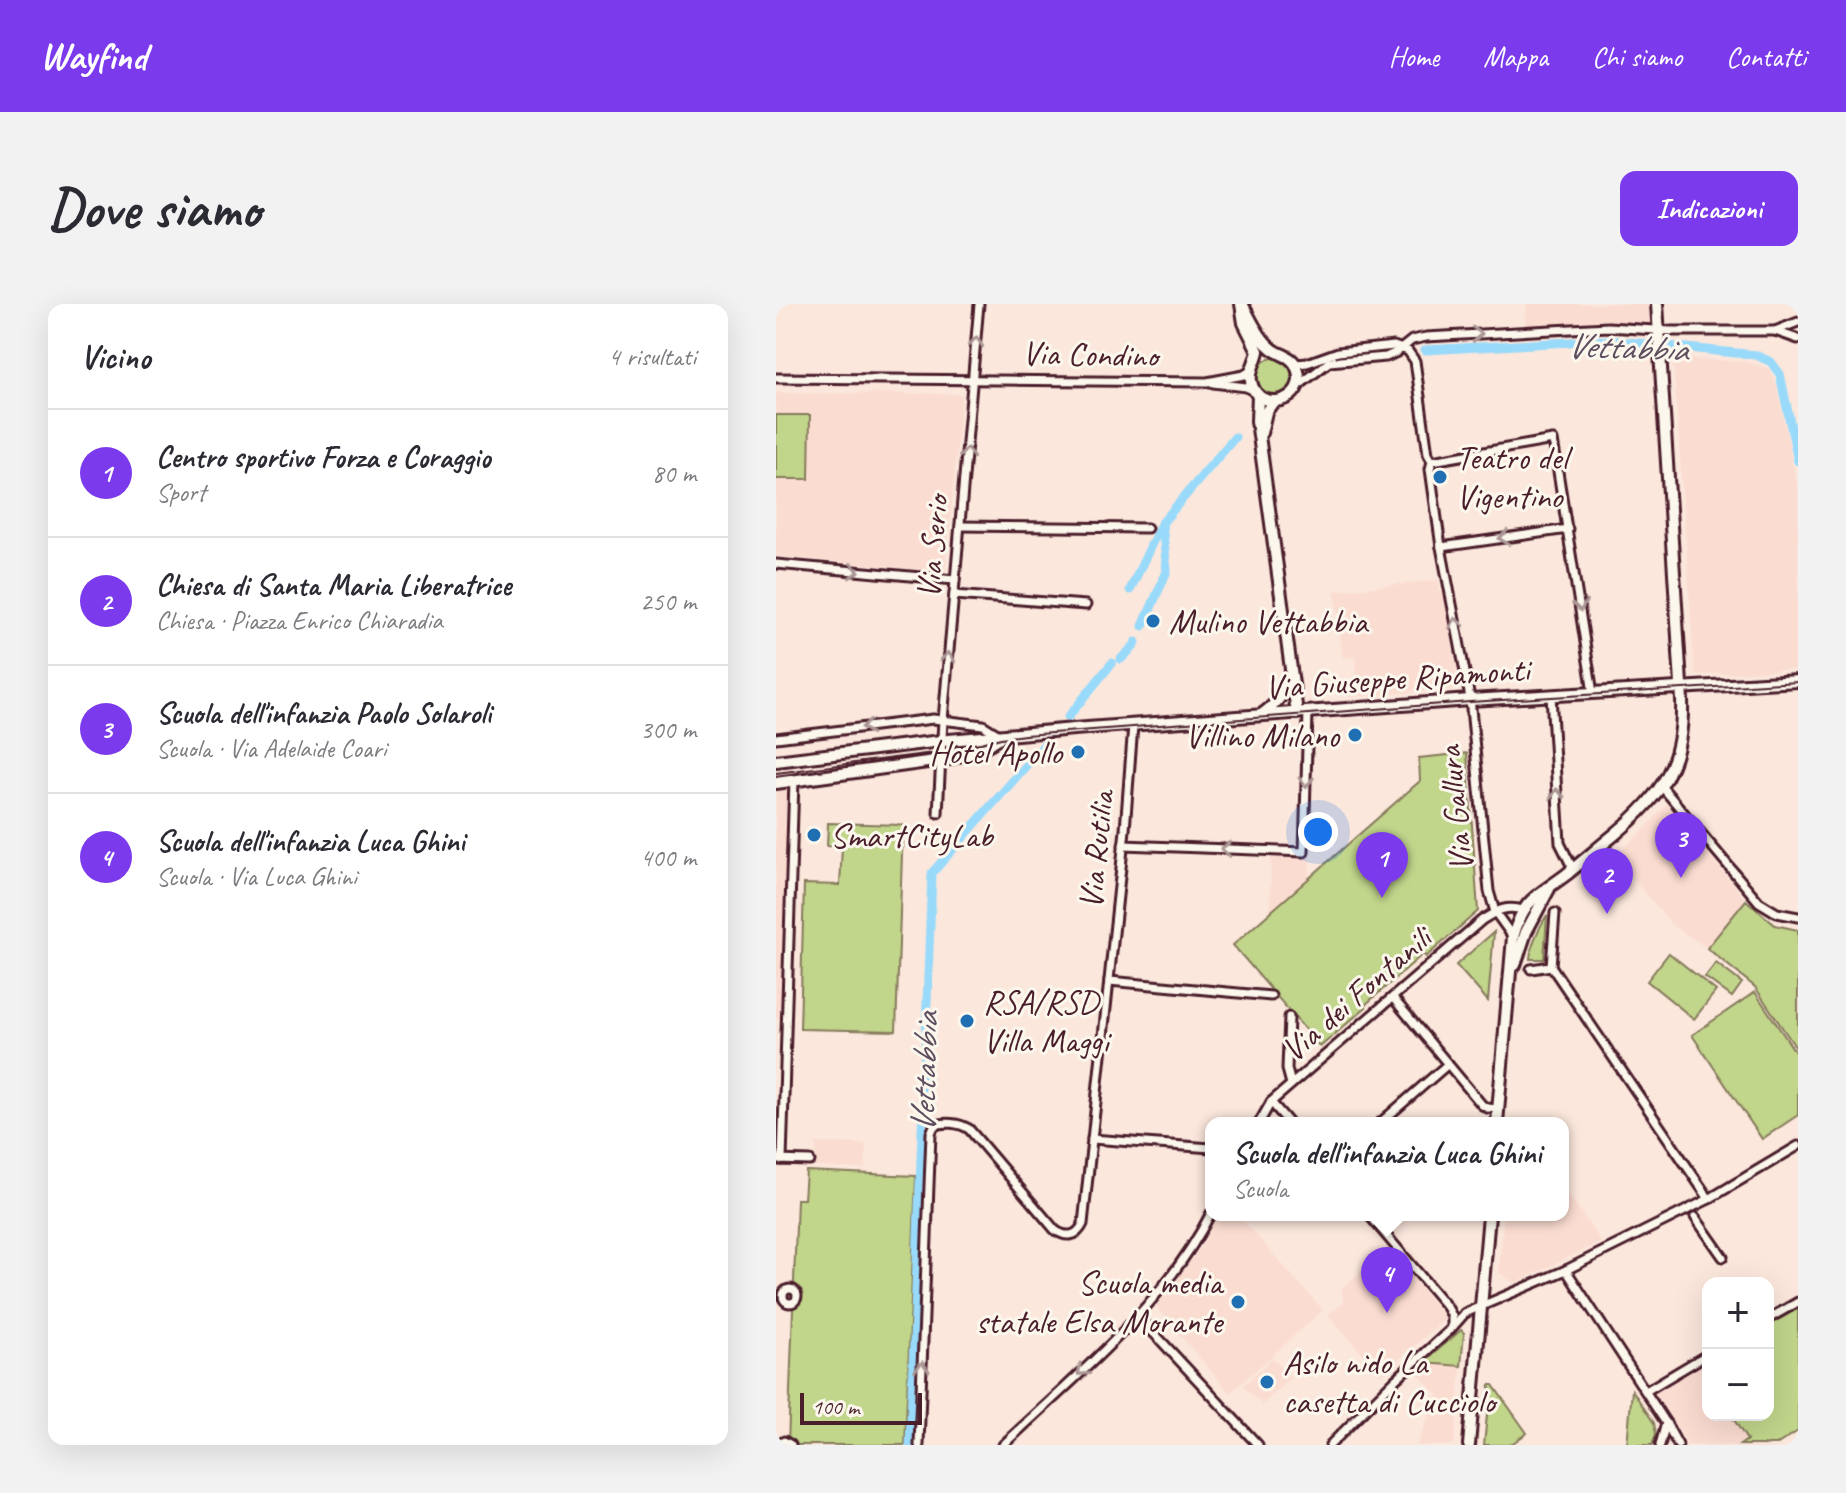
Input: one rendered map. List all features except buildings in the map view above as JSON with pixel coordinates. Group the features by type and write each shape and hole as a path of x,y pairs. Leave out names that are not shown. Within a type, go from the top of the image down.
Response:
{"street":[{"name":"Via Serio","path":"943,720 979,304"},
{"path":"1241,304 1268,346 1287,355 1296,364 1298,386"},
{"path":"1123,845 1304,852 1302,712 1291,668 1257,421 1256,393 1251,381 1258,351 1244,323 1241,304"},
{"path":"1497,1117 1513,937 1523,910 1530,900 1573,869 1633,818 1662,787 1680,742 1681,687 1657,304"},
{"path":"1256,393 1273,402 1287,398 1329,362 1386,357 1412,340 1426,337 1608,327 1658,335 1775,331 1798,322"},
{"path":"1775,331 1798,339"},
{"path":"1296,364 1338,352 1394,346 1403,348"},
{"name":"Via Gallura","path":"1403,348 1415,361 1428,454 1432,461 1430,469 1441,547 1470,700 1487,882 1495,912"},
{"path":"1253,367 1263,355 1279,353"},
{"name":"Via Condino","path":"1207,382 1244,375 1253,367"},
{"name":"Via Condino","path":"776,378 1207,382 1239,386 1256,393"},
{"path":"1260,441 1266,412 1273,402"},
{"path":"1432,461 1553,440 1593,693"},
{"path":"960,526 1147,528"},
{"path":"1441,547 1568,529"},
{"path":"776,564 955,580"},
{"path":"954,595 1086,605"},
{"path":"1260,716 1284,693 1291,668"},
{"name":"Via Giuseppe Ripamonti","path":"776,761 942,741 1133,725 1470,700 1798,681"},
{"path":"1551,695 1560,843 1573,869"},
{"name":"Via Giuseppe Ripamonti","path":"776,738 933,719 983,725 1001,736"},
{"path":"938,813 943,720"},
{"name":"Via Rutilia","path":"919,1445 931,1133 934,1126 964,1126 969,1129 1055,1230 1071,1235 1080,1231 1083,1224 1133,725"},
{"name":"Via Giuseppe Ripamonti","path":"776,783 940,760 974,751 1001,736"},
{"path":"794,780 786,1060 779,1160 810,1161"},
{"path":"1662,787 1759,902 1769,909 1798,917"},
{"path":"1509,985 1526,932 1550,887"},
{"path":"1513,937 1495,912 1512,907 1523,910"},
{"name":"Via dei Fontanili","path":"1262,1117 1271,1102 1291,1084 1495,912"},
{"path":"1555,913 1551,966 1709,1199"},
{"path":"1531,969 1551,966"},
{"path":"1109,981 1271,996"},
{"path":"1393,998 1482,1105 1498,1109"},
{"path":"1289,1017 1287,1069 1291,1084"},
{"path":"776,1060 786,1060"},
{"path":"1387,1117 1448,1064"},
{"path":"1271,1102 1284,1117"},
{"path":"1092,1139 1205,1148"},
{"path":"1330,1445 1465,1313 1566,1270 1709,1199 1798,1146"},
{"path":"1695,1217 1723,1257"},
{"path":"1003,1445 1138,1316 1188,1254 1207,1221"},
{"path":"1374,1221 1447,1307 1452,1316 1451,1329"},
{"path":"1469,1445 1488,1221"},
{"path":"1566,1270 1678,1445"},
{"path":"1774,1316 1798,1302"},
{"path":"1447,1307 1465,1313"},
{"path":"1138,1316 1258,1445"},
{"path":"1646,1391 1702,1358"},
{"path":"1660,1445 1666,1423"},
{"path":"779,1445 784,1441 791,1445"}],"shaded area":[{"path":"1527,304 1655,304 1657,329 1524,332"},
{"path":"1673,359 1742,361 1770,369 1777,386 1798,490 1798,669 1695,675"},
{"path":"776,393 962,394 945,572 776,556"},
{"path":"1438,580 1440,591 1444,592 1459,689 1349,697 1348,681 1356,676 1355,657 1343,658 1335,591"},
{"path":"790,785 784,1019 776,1018 776,787"},
{"path":"1667,804 1746,900 1707,948 1671,924 1615,856"},
{"path":"1271,856 1310,857 1309,878 1270,912"},
{"path":"816,1143 866,1144 865,1169 815,1167"},
{"path":"1569,1195 1601,1242 1515,1283 1499,1273 1503,1221 1569,1221"},
{"name":"Scuola media statale Elsa Morante","path":"1215,1221 1243,1221 1323,1310 1230,1393 1156,1307 1201,1247"},
{"path":"1388,1248 1446,1318 1381,1375 1328,1315 1343,1303 1342,1288"},
{"name":"Asilo nido La casetta di Cucciolo","path":"1272,1358 1291,1378 1262,1405 1243,1386"},
{"path":"1423,1363 1461,1366 1454,1445 1417,1445 1438,1395 1414,1370"},
{"path":"1698,1363 1702,1369 1702,1421 1735,1421 1748,1440 1740,1445 1688,1445 1654,1392"}],"green space":[{"path":"1275,358 1289,363 1294,377 1289,391 1275,396 1261,391 1256,377 1261,363"},
{"path":"776,415 810,415 809,479 776,479"},
{"path":"1467,753 1478,911 1426,957 1423,954 1320,1047 1233,945 1420,781 1419,758"},
{"path":"828,823 903,825 896,1031 800,1029 804,884 840,885 842,847 827,846"},
{"path":"1746,900 1775,925 1798,930 1798,1051 1755,987 1707,948"},
{"path":"1547,915 1544,959 1530,959 1536,936"},
{"path":"1494,932 1488,1001 1456,965"},
{"path":"1669,953 1716,991 1694,1019 1647,981"},
{"path":"1716,963 1742,983 1732,997 1705,977"},
{"path":"1755,992 1798,1056 1798,1115 1762,1139 1692,1035"},
{"path":"806,1171 916,1176 905,1445 788,1445 797,1199 804,1199"},
{"path":"1798,1305 1798,1431 1776,1445 1740,1445 1747,1440 1735,1421 1774,1421 1774,1319"},
{"path":"1461,1330 1464,1333 1461,1366 1423,1363"},
{"path":"1490,1385 1527,1433 1510,1445 1484,1445"},
{"path":"1632,1390 1654,1423 1656,1435 1652,1445 1627,1445"}],"waterway":[{"name":"Vettabbia","path":"1425,350 1608,340 1756,355 1771,362 1780,374 1798,461"},
{"name":"Vettabbia","path":"1143,626 1167,571 1162,523 1235,437"},
{"name":"Vettabbia","path":"1130,590 1161,524"},
{"name":"Vettabbia","path":"1121,659 1136,642"},
{"name":"Vettabbia","path":"1068,717 1112,663"},
{"name":"Vettabbia","path":"910,1445 932,873 1045,744"}],"tram line":[{"path":"776,773 949,751 1025,735 1470,702 1798,682"}],"place":[{"name":"Teatro del Vigentino","path":"1440,477"},
{"name":"Mulino Vettabbia","path":"1153,621"},
{"name":"Villino Milano","path":"1355,735"},
{"name":"Hotel Apollo","path":"1078,752"},
{"name":"SmartCityLab","path":"814,835"},
{"name":"Scuola dell'infanzia Paolo Solaroli","path":"1681,878"},
{"name":"Centro sportivo Forza e Coraggio","path":"1382,898"},
{"name":"Chiesa di Santa Maria Liberatrice","path":"1607,914"},
{"name":"RSA/RSD Villa Maggi","path":"967,1021"},
{"name":"Scuola media statale Elsa Morante","path":"1238,1302"},
{"name":"Scuola dell'infanzia Luca Ghini","path":"1387,1313"},
{"name":"Asilo nido La casetta di Cucciolo","path":"1267,1382"}]}
